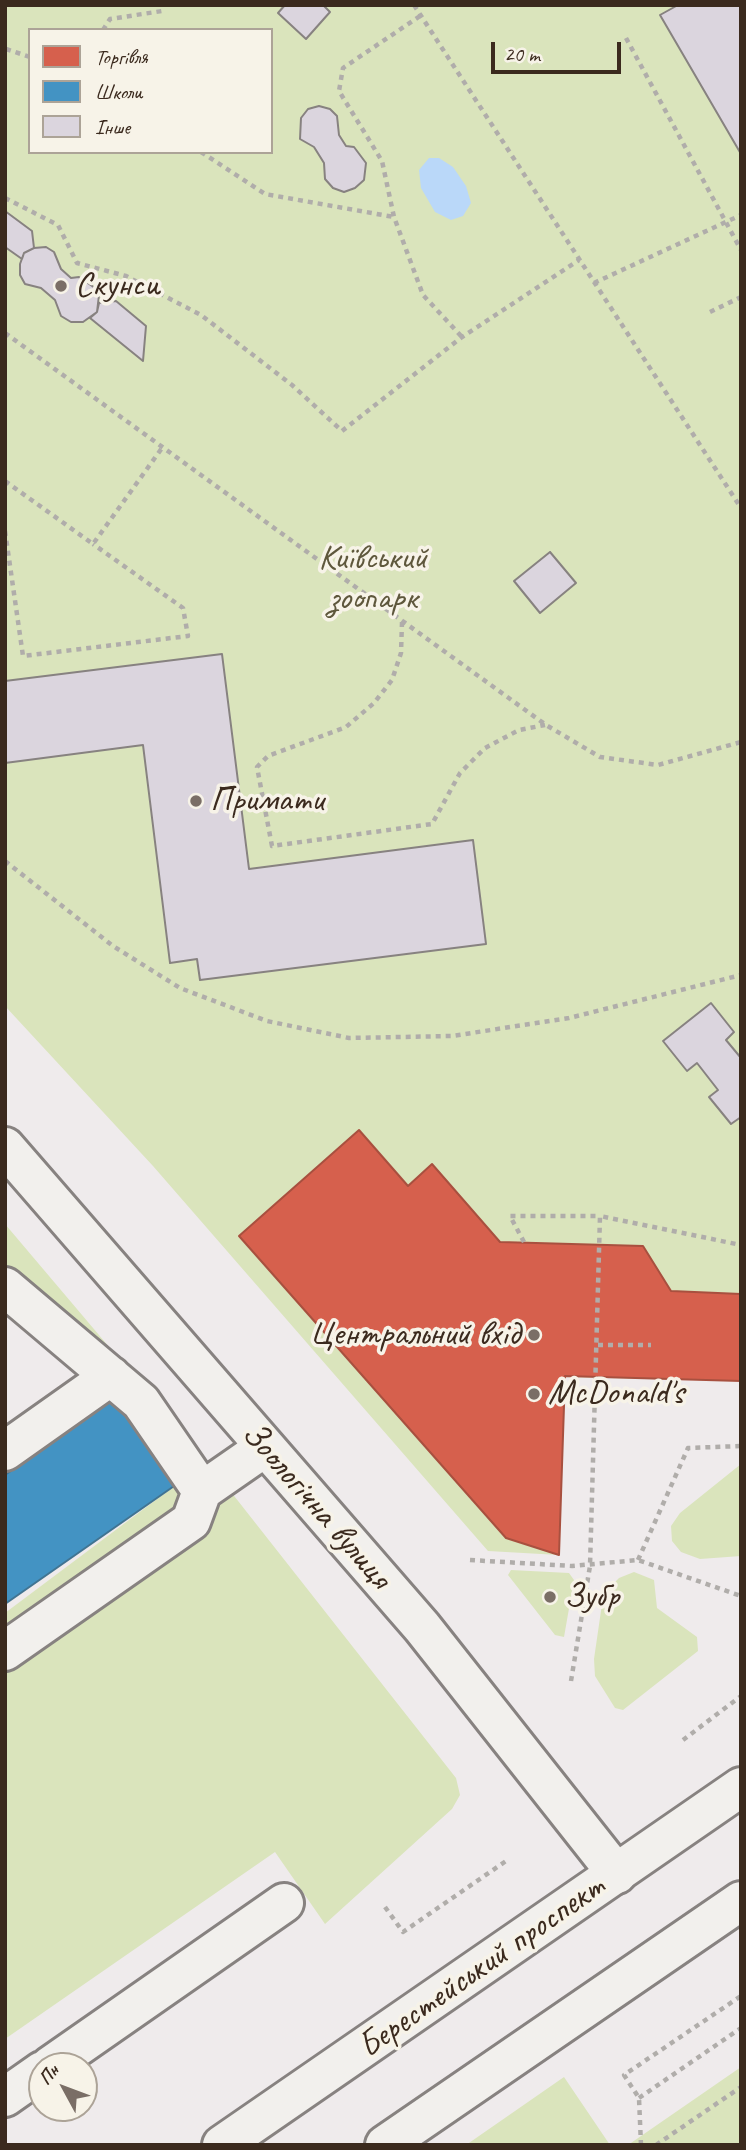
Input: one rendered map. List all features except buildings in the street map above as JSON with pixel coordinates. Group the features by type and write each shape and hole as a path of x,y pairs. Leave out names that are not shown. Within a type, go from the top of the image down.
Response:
{"main road":[{"name":"Зоологічна вулиця","path":"5,1147 422,1627 617,1874"},
{"path":"5,1287 141,1402 202,1491"},
{"path":"5,1451 111,1376"},
{"path":"5,1651 191,1521 202,1491 264,1448"},
{"name":"Берестейський проспект","path":"222,2145 741,1787"},
{"path":"384,2145 741,1901"},
{"path":"70,2052 284,1903"},
{"path":"5,2097 28,2081"}],"path":[{"path":"414,5 741,508"},
{"path":"104,28 110,19 162,11"},
{"path":"420,16 343,68 339,91 382,162 394,217 423,295 462,337"},
{"path":"626,37 741,250"},
{"path":"5,51 28,57"},
{"path":"204,154 265,194 394,217"},
{"path":"5,198 58,225 77,263 126,276 201,315 292,385 342,431 462,337 579,260"},
{"path":"594,284 741,215"},
{"path":"710,312 741,298"},
{"path":"5,333 546,724 600,757 658,765 741,742"},
{"path":"93,544 162,448"},
{"path":"5,481 183,608 188,636 23,656 5,531"},
{"path":"402,621 401,653 392,680 374,702 346,727 268,756 257,767 272,846 432,824 460,774 485,748 519,730 546,724"},
{"path":"5,861 113,946 180,988 267,1021 349,1038 452,1036 569,1018 741,975"},
{"path":"524,1242 510,1216 600,1216 741,1245"},
{"path":"571,1681 590,1566 600,1216"},
{"path":"598,1345 651,1345"},
{"path":"638,1560 688,1448 741,1446"},
{"path":"470,1560 590,1566 638,1560 741,1596"},
{"path":"683,1740 741,1696"},
{"path":"385,1907 403,1932 506,1861"},
{"path":"641,2145 639,2098 624,2075 741,1996"},
{"path":"639,2098 741,2028"},
{"path":"656,2145 741,2087"}],"green space":[{"name":"Київський зоопарк","path":"5,5 741,5 741,1381 565,1377 559,1555 488,1551 153,1166 5,1006"},
{"path":"5,1224 220,1478 456,1778 460,1795 452,1809 325,1924 275,1852 5,2039 5,1613 177,1484 116,1397 5,1276"},
{"path":"741,1464 741,1556 700,1559 681,1552 672,1541 671,1526 680,1513"},
{"path":"511,1570 569,1573 574,1580 564,1637 555,1635 508,1575"},
{"path":"634,1572 654,1580 657,1608 697,1637 698,1651 623,1710 615,1708 595,1676 594,1659 602,1604 608,1589 619,1578"},
{"path":"741,2067 741,2145 628,2145"},
{"path":"564,2077 610,2145 466,2145"}],"water":[{"path":"429,158 439,158 453,167 466,186 471,203 463,216 451,220 435,212 421,188 419,170"}],"place":[{"name":"Скунси","path":"61,286"},
{"name":"Примати","path":"196,801"},
{"name":"Центральний вхід","path":"534,1335"},
{"name":"McDonald's","path":"534,1394"},
{"name":"Зубр","path":"550,1597"}]}
